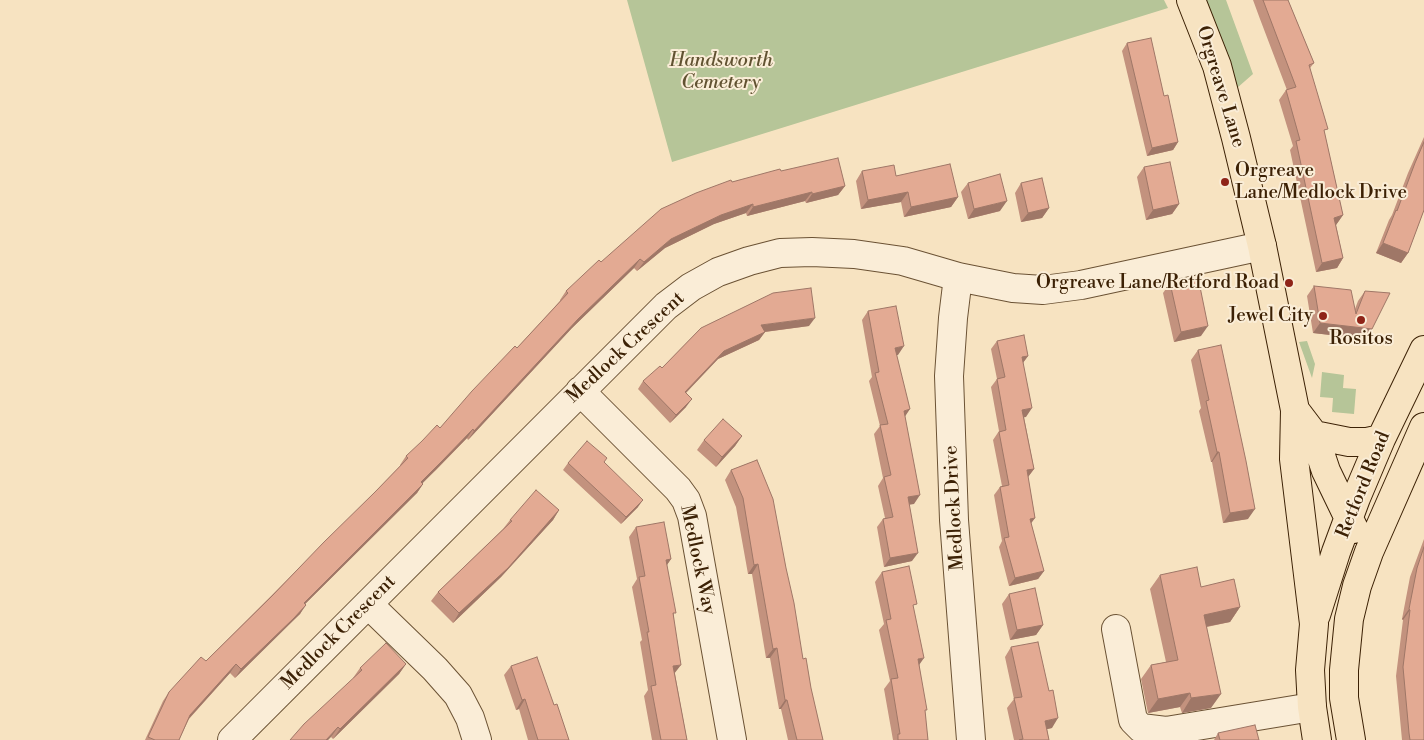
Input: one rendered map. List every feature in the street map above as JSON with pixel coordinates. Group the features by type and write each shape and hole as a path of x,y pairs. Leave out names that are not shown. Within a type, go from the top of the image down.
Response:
{"main road":[{"name":"Orgreave Lane","path":"1191,0 1217,66 1236,138 1262,246 1295,410 1294,459 1314,624"},
{"name":"Retford Road","path":"1314,624 1344,531 1381,439 1424,350"},
{"name":"Orgreave Lane","path":"1295,410 1314,435 1344,531 1369,552"},
{"name":"Retford Road","path":"1351,740 1344,698 1344,670 1349,619 1357,586 1369,552 1424,427"},
{"path":"1314,435 1348,442 1367,442 1381,439"},
{"name":"Orgreave Lane","path":"1301,513 1319,532 1344,531"},
{"path":"1314,624 1310,670 1312,707 1317,740"}],"street":[{"name":"Medlock Crescent","path":"232,740 666,306 718,272 780,253 854,254 903,261 958,277 1013,288 1042,290 1081,285 1262,246"},
{"name":"Medlock Drive","path":"958,277 949,376 954,520 971,740"},
{"name":"Medlock Way","path":"580,391 678,489 686,500 692,516 732,740"},
{"path":"368,604 435,669 458,695 470,718 477,740"},
{"path":"1116,629 1133,720 1141,728 1166,731 1312,707"}],"green space":[{"name":"Handsworth Cemetery","path":"627,0 1164,0 1168,8 672,162"},
{"path":"1206,0 1226,0 1253,74 1237,88"},
{"path":"1307,341 1315,364 1312,378 1299,342"},
{"path":"1322,372 1344,375 1343,388 1356,389 1354,414 1332,412 1333,398 1320,397"}],"building":[{"path":"1263,0 1288,0 1314,63 1309,65 1328,129 1324,130 1343,215 1334,218 1343,258 1322,263 1296,141 1300,140 1286,90 1296,87"},
{"path":"1151,38 1164,96 1168,95 1178,142 1152,148 1127,43"},
{"path":"1424,142 1424,210 1408,253 1383,243"},
{"path":"838,158 845,186 753,207 753,204 721,215 671,239 644,262 640,259 578,319 474,431 473,429 421,482 423,484 304,603 306,605 294,618 241,669 236,664 190,715 179,740 155,740 148,737 169,692 201,657 206,661 272,596 408,458 406,456 437,425 440,428 472,391 515,346 517,348 568,293 566,291 599,260 601,262 661,209 696,193 731,180 732,182 780,169 781,171"},
{"path":"1170,162 1179,204 1153,210 1144,167"},
{"path":"950,164 958,197 911,207 908,192 868,200 862,171 894,165 896,176"},
{"path":"1000,174 1007,201 974,209 968,183"},
{"path":"1042,178 1049,208 1028,213 1021,183"},
{"path":"1198,277 1208,326 1181,332 1170,283"},
{"path":"1314,286 1351,290 1356,314 1365,291 1390,293 1372,329 1320,323"},
{"path":"811,288 815,318 761,325 765,332 724,351 685,392 692,399 676,415 643,381 660,366 662,368 701,328 773,293"},
{"path":"896,306 904,346 895,348 910,409 904,411 920,495 908,497 918,553 890,558 883,519 893,517 884,477 891,475 880,425 888,424 875,373 879,372 868,311"},
{"path":"1024,335 1028,356 1022,357 1032,408 1022,410 1034,469 1027,470 1035,518 1030,519 1044,571 1015,578 1004,538 1009,537 1000,487 1009,485 999,432 1006,430 997,379 1005,377 997,341"},
{"path":"1221,345 1255,509 1230,513 1219,452 1217,452 1206,401 1209,400 1198,350"},
{"path":"723,419 742,436 722,457 704,440"},
{"path":"587,441 607,458 604,462 643,500 626,517 568,463"},
{"path":"757,460 773,499 803,659 806,658 823,740 797,740 787,700 785,700 777,648 773,649 758,564 754,565 743,498 731,470"},
{"path":"536,490 559,510 508,568 459,613 438,592 512,521 510,520"},
{"path":"664,522 671,559 666,560 676,613 673,613 681,665 673,666 687,740 661,740 651,686 656,685 639,577 645,576 636,527"},
{"path":"1424,547 1424,740 1410,740 1403,667 1409,609 1417,568"},
{"path":"909,566 917,604 913,605 924,658 918,659 927,710 925,710 928,740 898,740 898,734 900,734 891,679 898,678 886,620 891,619 882,572"},
{"path":"1197,567 1201,587 1234,579 1240,607 1204,615 1221,694 1191,698 1190,693 1158,699 1151,665 1178,660 1160,575"},
{"path":"1035,588 1043,625 1017,630 1009,594"},
{"path":"1038,642 1049,691 1053,690 1058,718 1045,721 1049,740 1019,740 1023,739 1014,698 1022,697 1011,647"},
{"path":"386,643 406,664 340,729 338,727 326,740 290,740 304,724 362,670 360,668"},
{"path":"537,657 554,705 557,704 569,740 538,740 525,699 522,700 511,666"},
{"path":"1255,725 1259,740 1220,740 1218,733"}],"place":[{"name":"Orgreave Lane/Medlock Drive","path":"1225,182"},
{"name":"Orgreave Lane/Retford Road","path":"1289,283"},
{"name":"Jewel City","path":"1323,316"},
{"name":"Rositos","path":"1361,320"}]}
